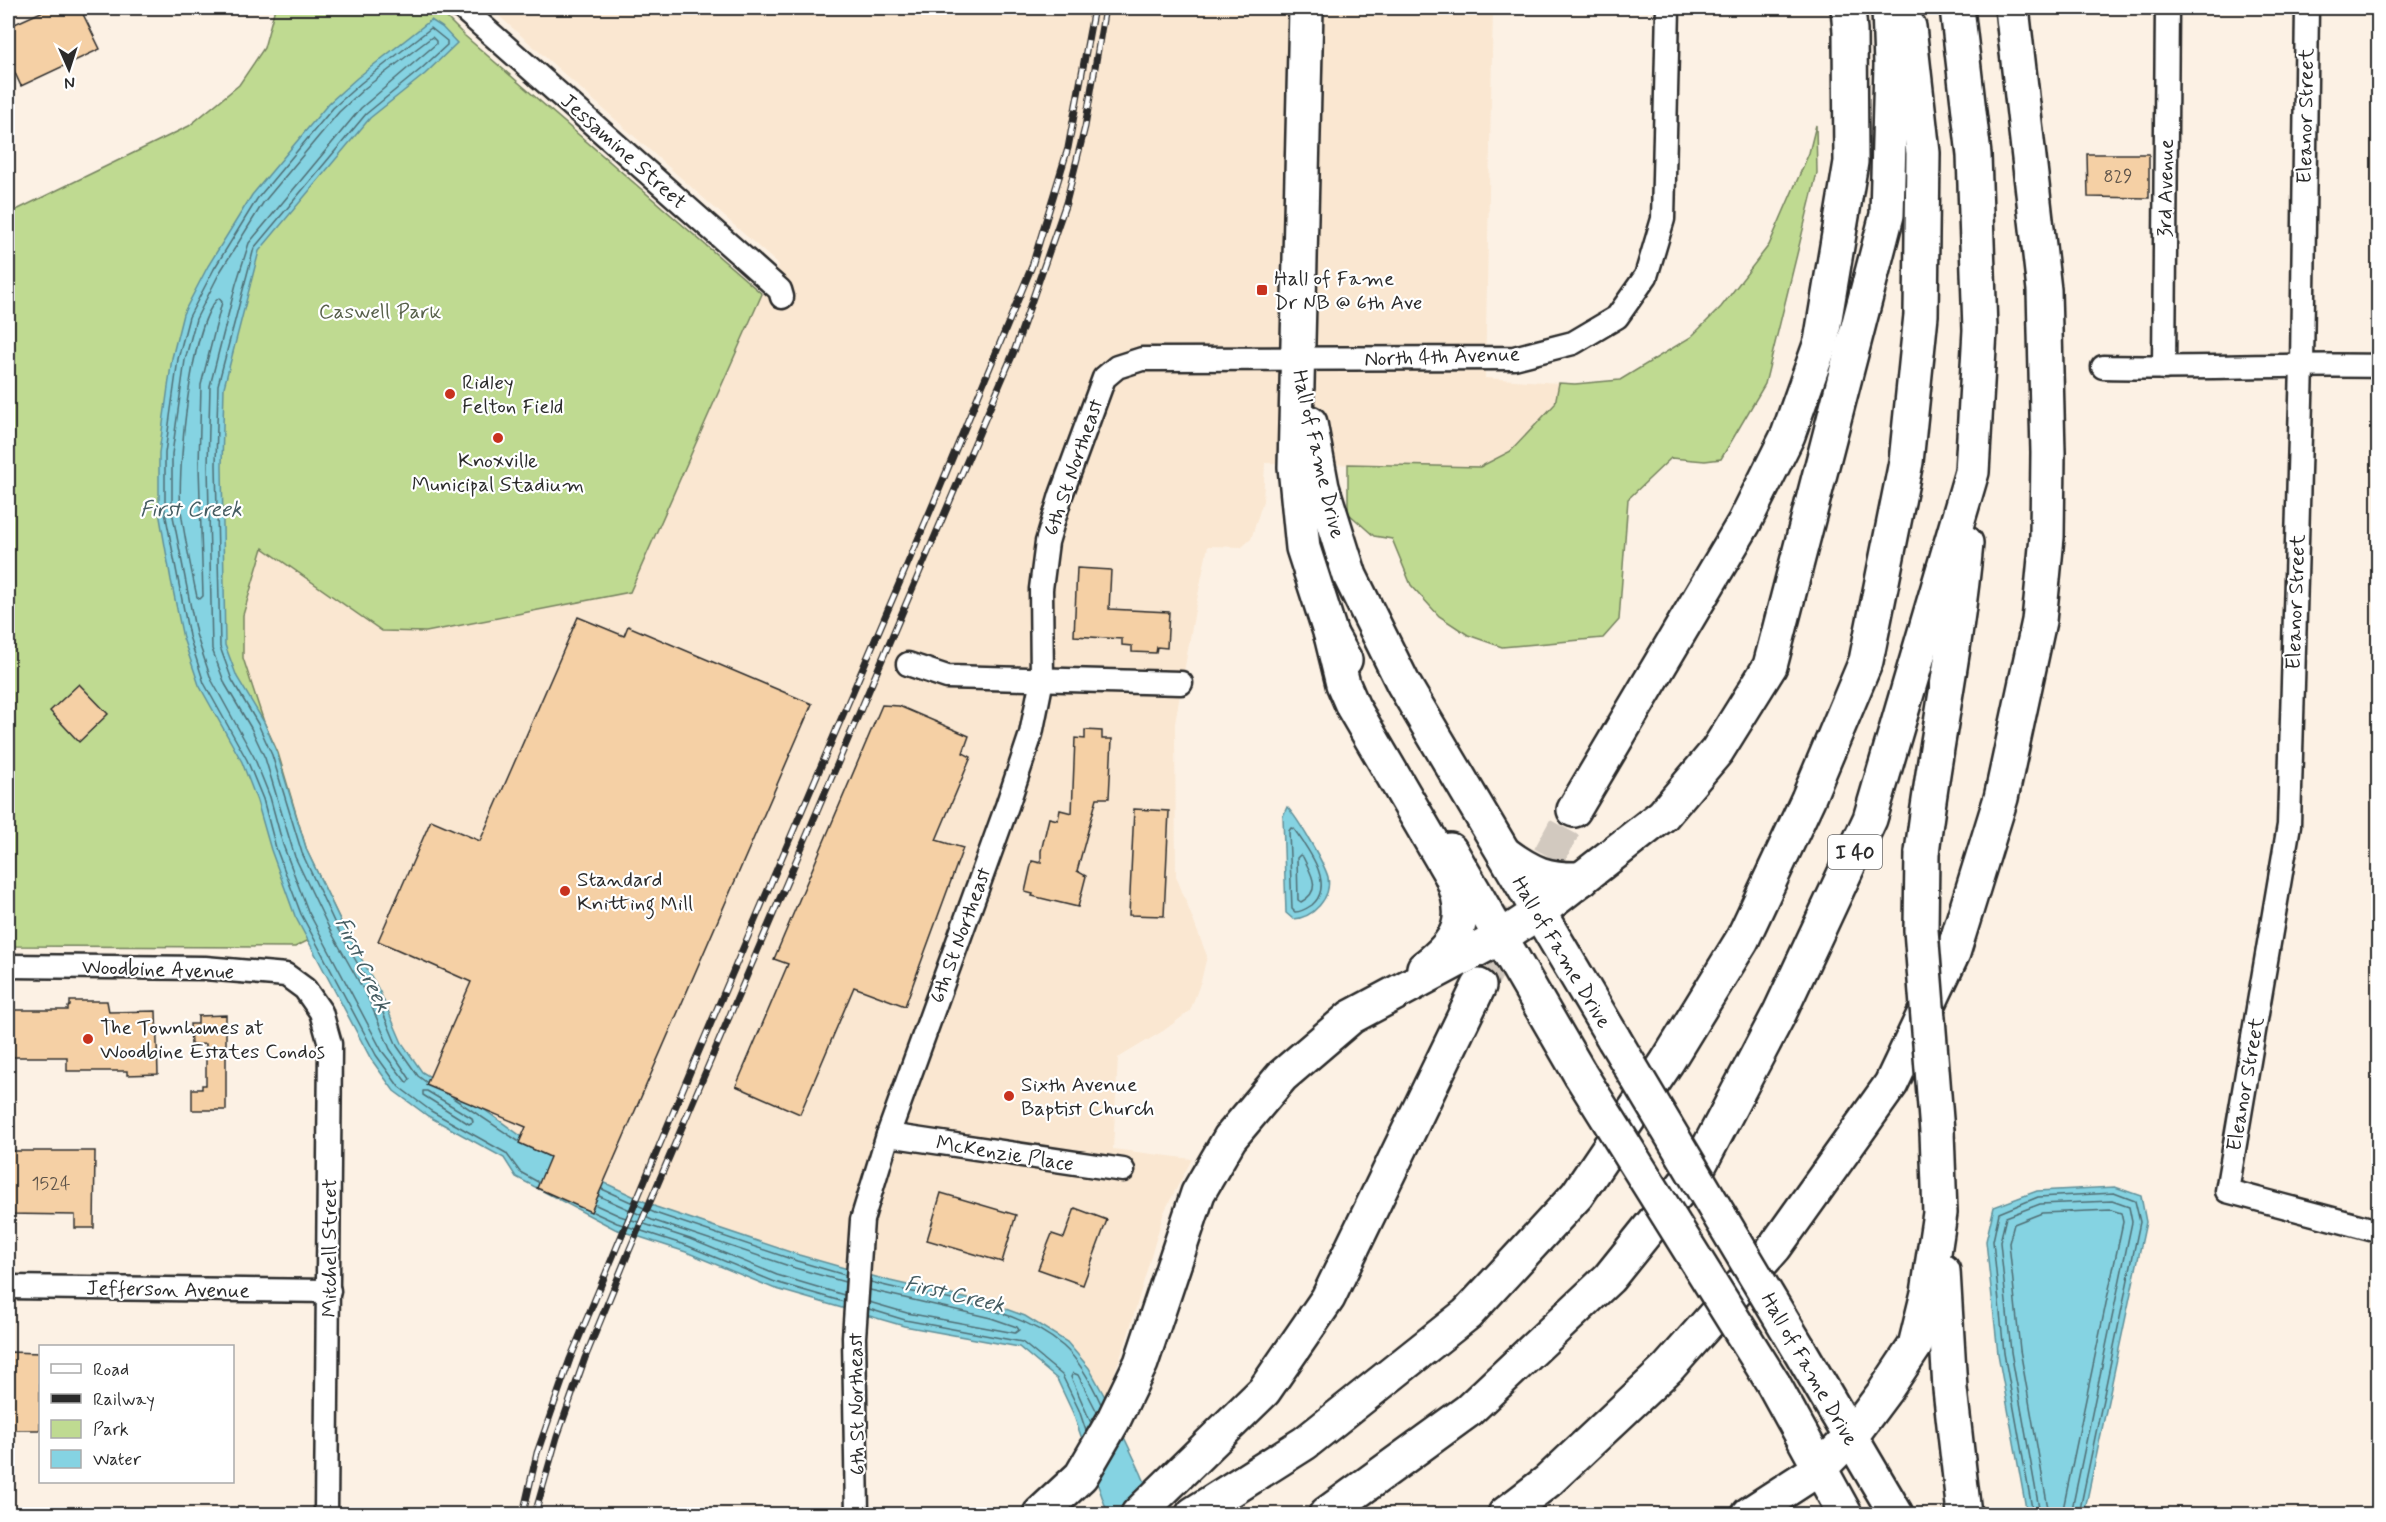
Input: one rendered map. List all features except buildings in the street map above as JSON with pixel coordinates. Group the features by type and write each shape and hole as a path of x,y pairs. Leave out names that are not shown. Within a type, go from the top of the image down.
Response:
{"main road":[{"name":"Hall of Fame Drive","path":"1305,8 1295,467 1303,548 1331,635 1420,797 1580,1074 1773,1383 1845,1515"},
{"path":"1574,810 1744,523 1788,435 1821,342 1851,162 1848,8"},
{"path":"1040,1515 1081,1476 1113,1421 1141,1363 1198,1193 1230,1138 1282,1076 1352,1017 1501,938 1539,912 1663,814 1717,751 1770,666 1887,214 1891,65 1889,8"},
{"path":"1193,1515 1292,1452 1467,1314 1577,1195 1667,1062 1742,940 1808,799 1866,661 1906,462 1921,315 1923,153 1906,8"},
{"name":"I 40","path":"1326,1515 1469,1410 1609,1278 1699,1166 1780,1012 1870,819 1972,472 1980,319 1974,155 1957,8"},
{"path":"1505,1515 1548,1481 1668,1368 1775,1247 1891,1084 1953,952 2001,798 2040,621 2047,537 2048,453 2044,290 2012,8"},
{"name":"Hall of Fame Drive","path":"1297,360 1322,487 1350,576 1403,683 1896,1515"},
{"path":"1965,1515 1950,1389 1937,1131 1922,930 1922,853 1931,778 1961,604 1972,472"},
{"path":"1331,635 1343,684 1353,706 1451,875 1461,905 1456,934 1449,947 1373,1006"},
{"path":"1504,853 1527,870 1546,877 1556,880 1582,879"},
{"path":"1138,1515 1264,1391 1328,1298 1479,986"},
{"path":"1749,1515 1820,1468 1850,1438 1915,1346 1928,1293 1940,1213"}],"street":[{"name":"Jessamine Street","path":"462,8 775,285 782,297"},
{"name":"North 4th Avenue","path":"1117,367 1142,359 1514,358 1572,343 1617,317 1646,276 1663,219 1668,8"},
{"name":"3rd Avenue","path":"2164,368 2167,8"},
{"name":"Eleanor Street","path":"2307,8 2302,365 2289,825 2227,1191 2379,1231"},
{"path":"2103,367 2379,366"},
{"name":"6th St Northeast","path":"857,1515 854,1337 862,1220 888,1135 1031,734 1042,679 1041,589 1047,542 1061,495 1104,378 1117,367"},
{"path":"908,664 947,677 1181,683"},
{"name":"Woodbine Avenue","path":"8,966 206,968 286,975 305,988"},
{"name":"Mitchell Street","path":"305,988 321,1012 330,1044 326,1515"},
{"name":"McKenzie Place","path":"888,1135 1123,1170"},
{"name":"Jefferson Avenue","path":"8,1287 328,1291"}],"shaded area":[{"path":"490,8 1493,8 1485,378 1559,383 1555,404 1511,451 1480,467 1265,463 1263,501 1251,539 1242,547 1208,546 1175,723 1176,876 1207,956 1190,1011 1163,1031 1118,1058 1113,1149 1192,1159 1164,1212 1125,1345 1105,1397 1089,1368 1025,1316 995,1305 890,1281 799,1255 656,1207 611,1187 517,1133 422,1073 402,1043 380,992 342,924 307,851 278,753 264,722 242,658 243,615 263,547 382,631 762,294 779,265"}],"green space":[{"name":"Caswell Park","path":"275,8 437,8 465,36 762,294 630,592 426,632 382,631 263,548 243,615 243,658 264,722 278,753 307,851 342,924 295,947 8,946 8,214 189,126 239,85 264,48"},
{"path":"1816,125 1817,173 1765,384 1721,459 1705,461 1671,458 1628,499 1619,620 1603,638 1502,647 1468,635 1439,616 1411,585 1392,539 1374,536 1348,513 1348,464 1480,467 1511,451 1555,404 1559,383 1620,380 1691,337 1721,307 1769,245 1809,153"}],"water":[{"name":"First Creek","path":"431,20 442,27 457,43 425,74 370,118 259,251 224,387 222,466 225,645 237,677 264,722 277,753 307,851 342,924 380,992 402,1043 422,1072 482,1108 550,1157 656,1207 799,1255 890,1281 995,1305 1025,1316 1067,1342 1089,1368 1105,1397 1158,1514 1108,1514 1073,1413 1057,1379 1019,1347 904,1326 773,1288 686,1252 615,1229 516,1177 504,1158 428,1116 394,1091 371,1059 295,916 242,762 199,685 183,638 159,512 159,453 172,358 183,314 208,266 252,195 329,103"},
{"path":"1287,807 1316,851 1328,877 1327,892 1320,906 1307,915 1293,919 1286,913 1283,816"},
{"path":"2115,1187 2141,1196 2146,1222 2084,1514 2027,1514 1998,1354 1986,1241 1994,1207 2037,1191"}],"tunnel":[{"path":"1479,986 1574,810"}],"railway":[{"path":"523,1514 537,1453 570,1359 1032,266 1068,148 1094,8"},
{"path":"535,1514 557,1437 585,1358 629,1251 1015,349 1066,203 1085,127 1105,8"}],"place":[{"name":"Hall of Fame Dr NB @ 6th Ave","path":"1262,290"},
{"name":"Ridley Felton Field","path":"450,394"},
{"name":"Knoxville Municipal Stadium","path":"498,438"},
{"name":"Standard Knitting Mill","path":"565,891"},
{"name":"The Townhomes at Woodbine Estates Condos","path":"88,1039"},
{"name":"Sixth Avenue Baptist Church","path":"1009,1096"}]}
